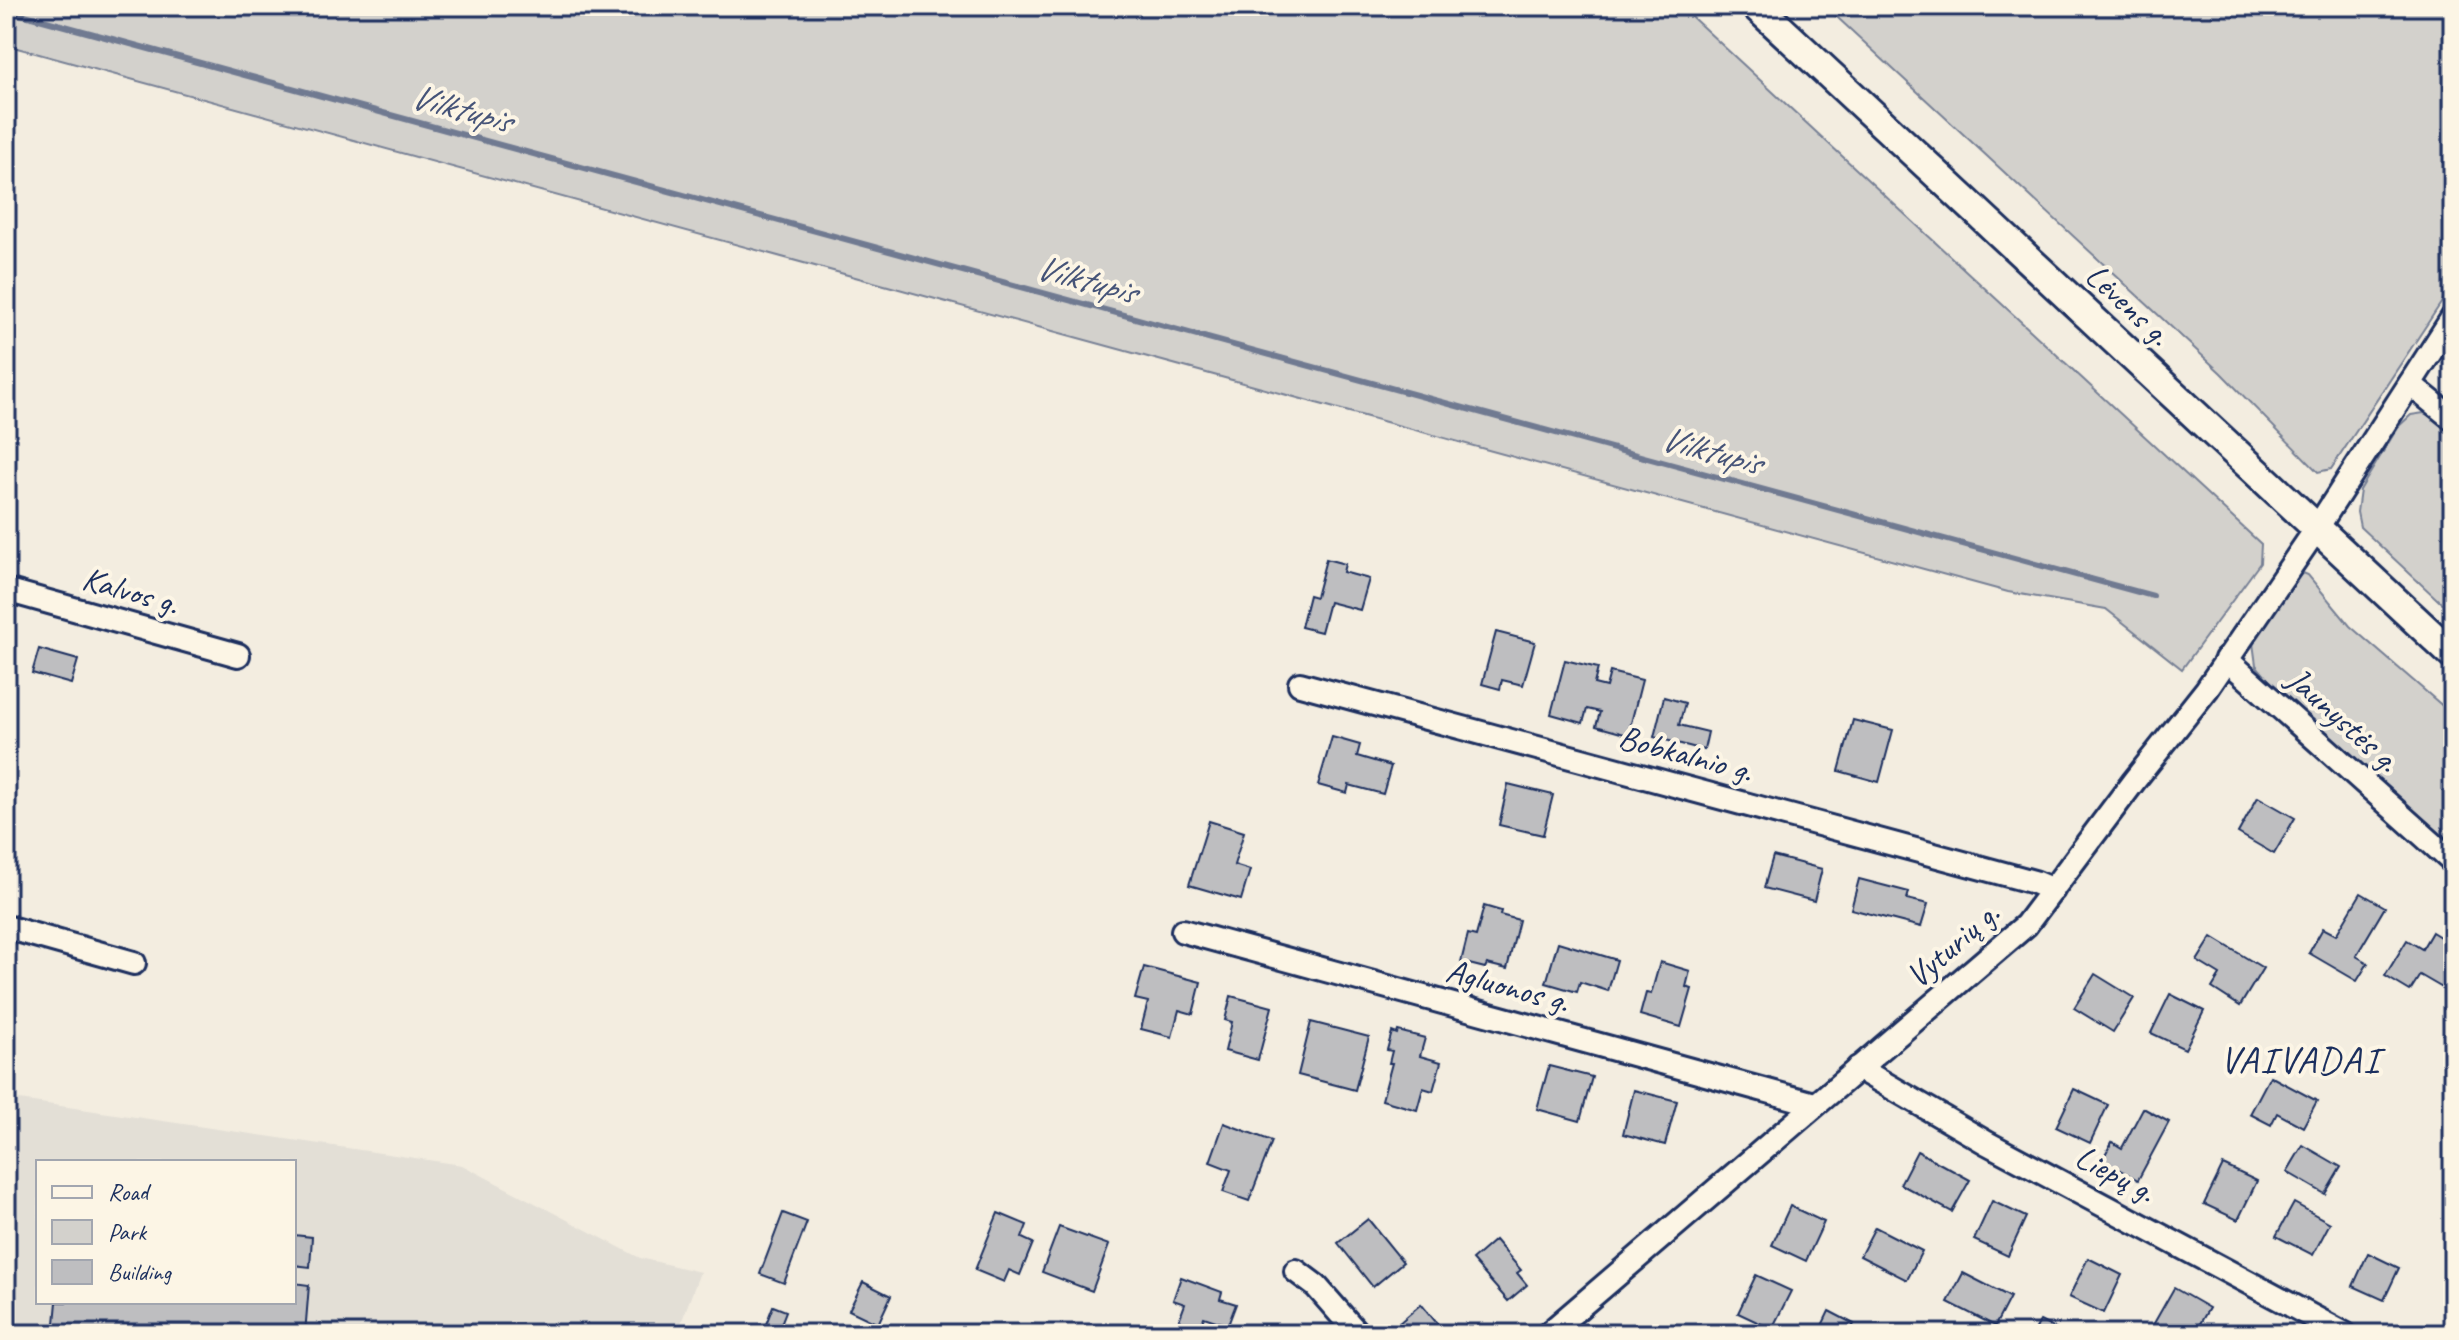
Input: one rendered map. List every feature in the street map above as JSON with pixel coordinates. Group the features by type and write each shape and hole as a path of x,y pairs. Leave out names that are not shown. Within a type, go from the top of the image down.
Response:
{"main road":[{"name":"Lėvens g.","path":"1756,6 2453,655"}],"street":[{"name":"Vyturių g.","path":"1548,1334 2026,925 2207,689 2317,528 2453,317"},
{"path":"2410,384 2453,419"},
{"name":"Kalvos g.","path":"6,590 238,655"},
{"name":"Jaunystės g.","path":"2226,659 2453,862"},
{"name":"Bobkalnio g.","path":"1300,684 2053,890"},
{"path":"6,927 134,963"},
{"name":"Agluonos g.","path":"1183,931 1815,1104"},
{"name":"Liepų g.","path":"1858,1068 1987,1143 2345,1334"},
{"path":"1296,1271 1324,1295 1358,1334"}],"shaded area":[{"path":"6,1098 462,1165 640,1258 700,1272 677,1334 6,1334"}],"green space":[{"path":"6,6 1680,6 2261,544 2260,563 2182,669 2106,609 2008,592 6,45"},
{"path":"1825,6 2453,6 2453,285 2331,469 2318,472 2221,373"},
{"path":"2424,413 2437,419 2453,433 2453,614 2360,527 2357,512 2360,490 2398,427 2411,415"},
{"path":"2303,573 2308,575 2350,626 2453,715 2453,847 2278,691 2256,665 2253,643 2294,579"}],"building":[{"path":"1326,559 1345,564 1343,572 1369,579 1360,610 1329,602 1321,632 1301,627 1309,595 1316,597"},
{"path":"1496,632 1535,642 1523,685 1502,680 1500,689 1482,684"},
{"path":"39,649 78,660 71,684 32,673"},
{"path":"1565,660 1598,668 1594,684 1606,687 1610,672 1642,680 1628,735 1596,726 1600,712 1587,709 1583,723 1551,714"},
{"path":"1664,697 1685,703 1679,725 1708,732 1704,750 1654,737"},
{"path":"1853,720 1893,730 1879,782 1839,771"},
{"path":"1332,737 1360,745 1357,756 1391,766 1383,794 1349,785 1347,793 1318,785"},
{"path":"1508,784 1553,795 1543,835 1499,825"},
{"path":"2258,797 2295,818 2274,854 2238,833"},
{"path":"1209,821 1244,832 1234,865 1250,870 1241,900 1189,885"},
{"path":"1773,856 1822,869 1814,901 1764,888"},
{"path":"1859,879 1909,892 1907,899 1928,904 1921,927 1851,909"},
{"path":"2361,893 2385,907 2356,956 2368,963 2357,981 2309,953 2323,928 2336,935"},
{"path":"1484,906 1501,911 1500,915 1519,920 1507,969 1461,962 1468,934 1476,936"},
{"path":"2432,932 2453,945 2451,993 2420,975 2410,991 2385,976 2407,940 2422,949"},
{"path":"2212,937 2263,968 2240,1006 2212,988 2220,975 2197,961"},
{"path":"1558,942 1617,960 1608,991 1580,982 1577,992 1546,983"},
{"path":"1660,962 1690,971 1686,987 1692,989 1681,1027 1640,1015 1646,993 1651,994"},
{"path":"1144,967 1201,982 1193,1014 1179,1010 1172,1037 1141,1029 1148,1002 1135,999"},
{"path":"2095,974 2134,998 2113,1032 2074,1008"},
{"path":"2170,994 2204,1011 2185,1049 2151,1033"},
{"path":"1231,996 1272,1007 1258,1060 1225,1051 1232,1022 1225,1020"},
{"path":"1311,1022 1369,1037 1355,1090 1298,1075"},
{"path":"1398,1031 1425,1038 1420,1056 1441,1062 1433,1091 1423,1088 1417,1110 1382,1100 1392,1063 1389,1063 1392,1051 1387,1050 1392,1032 1397,1034"},
{"path":"1549,1066 1592,1077 1580,1121 1537,1109"},
{"path":"2270,1076 2317,1101 2303,1127 2277,1113 2271,1125 2250,1114"},
{"path":"2074,1089 2108,1105 2090,1143 2056,1127"},
{"path":"1634,1090 1677,1101 1665,1145 1623,1134"},
{"path":"2143,1108 2169,1122 2138,1180 2102,1160 2112,1142 2122,1148"},
{"path":"1224,1123 1272,1141 1249,1201 1223,1192 1231,1170 1210,1162"},
{"path":"2303,1145 2341,1167 2325,1194 2287,1172"},
{"path":"1917,1151 1970,1180 1952,1212 1900,1184"},
{"path":"2223,1165 2257,1181 2238,1220 2204,1204"},
{"path":"1992,1201 2026,1217 2008,1256 1974,1240"},
{"path":"2294,1203 2330,1223 2313,1255 2276,1236"},
{"path":"1790,1206 1824,1222 1806,1261 1772,1245"},
{"path":"783,1213 807,1222 784,1283 760,1274"},
{"path":"998,1213 1027,1225 1022,1238 1033,1243 1020,1275 1009,1270 1004,1282 975,1270"},
{"path":"1368,1219 1403,1262 1373,1287 1338,1243"},
{"path":"1059,1227 1109,1245 1092,1291 1042,1272"},
{"path":"1875,1227 1922,1251 1907,1280 1860,1256"},
{"path":"296,1235 312,1237 310,1267 296,1265"},
{"path":"1495,1240 1521,1270 1517,1273 1527,1285 1508,1301 1472,1260"},
{"path":"2368,1253 2399,1268 2384,1300 2353,1286"},
{"path":"2088,1258 2122,1275 2104,1313 2069,1297"},
{"path":"1963,1273 2010,1297 1995,1326 1948,1302"},
{"path":"1756,1275 1791,1291 1772,1329 1738,1313"},
{"path":"1181,1277 1222,1292 1220,1299 1236,1304 1228,1325 1204,1317 1198,1334 1174,1334 1185,1304 1173,1300"},
{"path":"863,1282 891,1296 878,1324 849,1310"},
{"path":"296,1283 309,1285 305,1334 54,1334 57,1304 296,1304"},
{"path":"2174,1288 2209,1308 2194,1334 2153,1334 2157,1327 2153,1325"},
{"path":"1421,1304 1446,1334 1406,1334 1398,1324"},
{"path":"773,1306 786,1311 777,1334 763,1332"},
{"path":"1829,1311 1854,1324 1849,1334 1818,1334"},
{"path":"2040,1321 2065,1334 2033,1334"}],"waterway":[{"name":"Vilktupis","path":"6,10 2153,596"}],"district":[{"name":"VAIVADAI","path":"2300,1059"}]}
